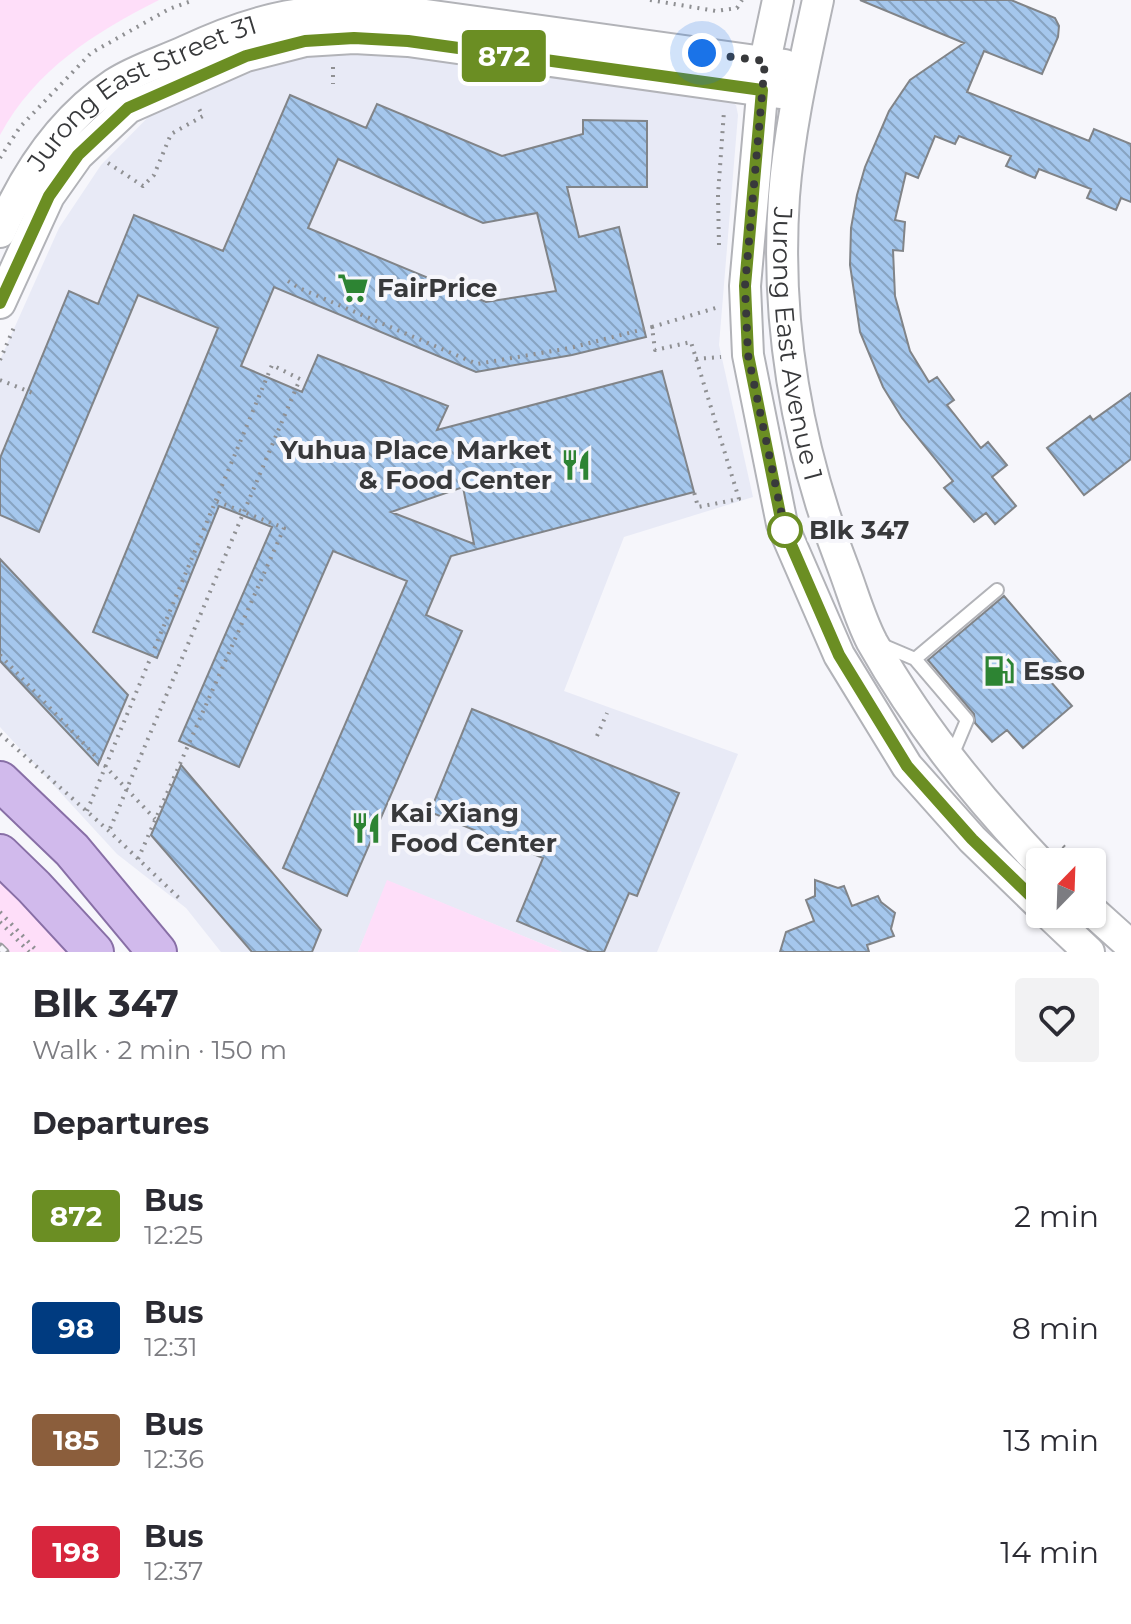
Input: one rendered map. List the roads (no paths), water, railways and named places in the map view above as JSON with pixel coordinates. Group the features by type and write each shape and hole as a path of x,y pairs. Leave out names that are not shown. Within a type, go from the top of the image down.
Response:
{"main road":[{"path":"0,781 72,850 157,952"},
{"path":"0,854 94,952"}],"street":[{"name":"Jurong East Avenue 1","path":"778,0 763,76 745,286 748,355 782,524 839,655 907,766 972,839 1026,891"},
{"name":"Jurong East Avenue 1","path":"818,0 800,82 784,196 783,286 787,352 804,439 826,523 871,640 922,722 993,814 1044,848"},
{"name":"Jurong East Street 31","path":"0,232 22,184 46,149 75,116 115,83 237,30 301,14 354,11 411,13 800,82"},
{"name":"Jurong East Street 31","path":"9,310 49,196 78,155 128,108 246,56 305,41 354,38 763,76"},
{"path":"1106,924 1131,946"},
{"path":"1064,928 1089,952"}],"lane":[{"path":"915,659 997,590"},
{"path":"871,640 915,659 967,720 950,761"}],"railway":[{"path":"0,947 5,952"}],"place":[{"name":"FairPrice","path":"353,288"},
{"name":"Yuhua Place Market & Food Center","path":"576,465"},
{"name":"Blk 347","path":"785,530"},
{"name":"Esso","path":"999,671"},
{"name":"Kai Xiang Food Center","path":"366,828"}]}
